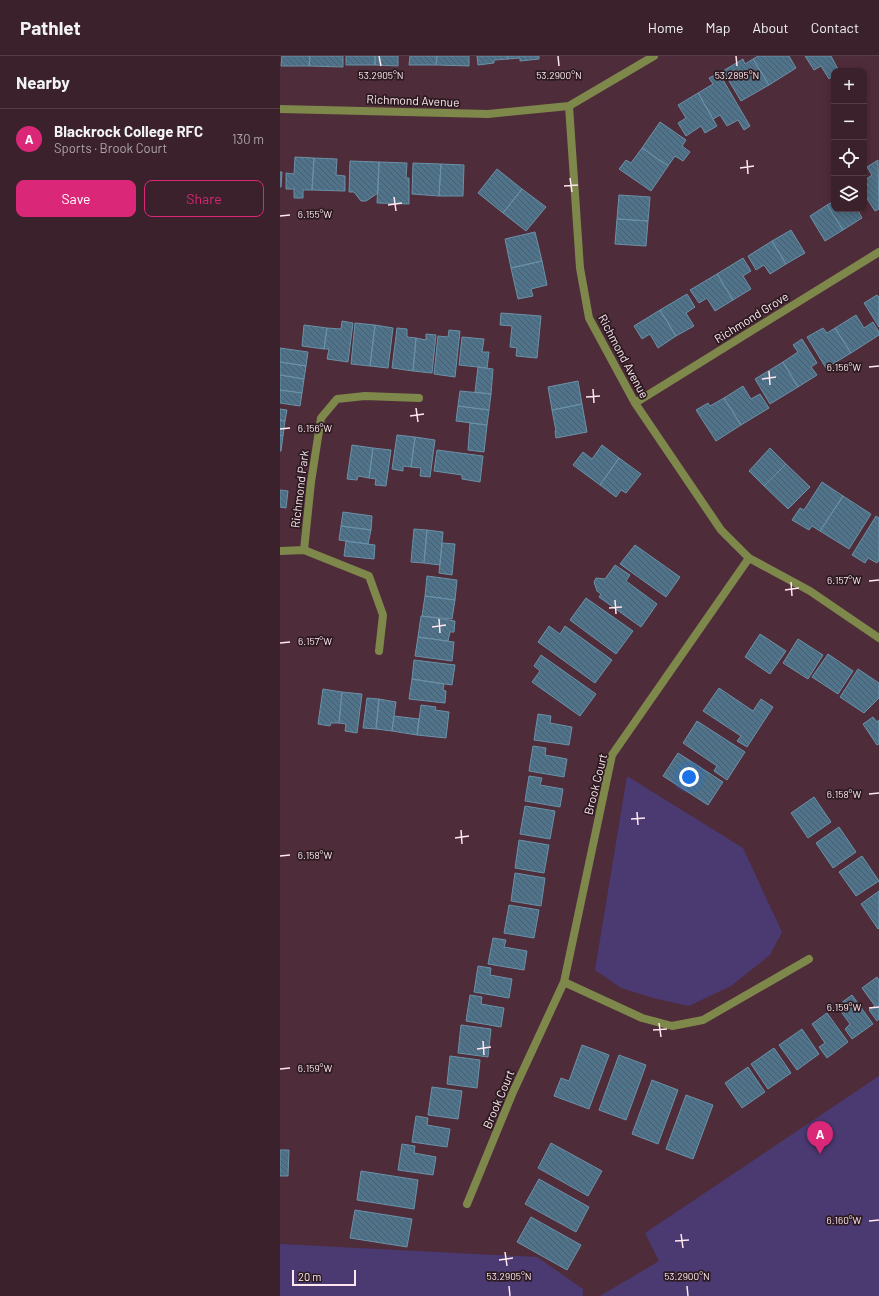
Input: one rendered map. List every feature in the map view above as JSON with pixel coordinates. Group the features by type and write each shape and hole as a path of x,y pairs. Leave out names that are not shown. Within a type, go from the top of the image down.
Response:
{"street":[{"name":"Richmond Avenue","path":"280,109 488,114 569,106 654,56"},
{"name":"Richmond Avenue","path":"569,106 580,268 589,318 635,403 721,530 749,558 810,591 879,638"},
{"name":"Richmond Grove","path":"635,403 879,252"},
{"name":"Richmond Park","path":"304,550 311,482 321,418 337,399 365,396 419,398"},
{"path":"280,551 304,550 369,576 383,615 379,651"},
{"name":"Brook Court","path":"467,1204 513,1092 564,982 612,755 749,558"},
{"path":"564,982 642,1018 672,1026 703,1020 809,959"}],"shaded area":[{"path":"627,776 743,848 782,932 770,955 731,986 689,1006 653,998 621,988 595,970"},
{"path":"879,1076 879,1296 600,1296 659,1261 645,1233"},
{"path":"280,1244 537,1257 583,1289 583,1296 280,1296"}],"building":[{"path":"282,56 310,56 309,66 281,66"},
{"path":"310,56 343,56 343,67 309,66"},
{"path":"346,56 375,56 375,65 346,65"},
{"path":"375,56 398,56 398,66 375,65"},
{"path":"410,56 437,56 436,65 409,65"},
{"path":"437,56 469,56 469,66 436,65"},
{"path":"477,56 508,56 508,59 494,60 494,63 478,65"},
{"path":"508,56 539,56 539,59 520,61 520,58 508,59"},
{"path":"758,56 789,56 796,68 769,85 753,59"},
{"path":"805,56 831,56 837,68 831,68 831,77 829,79 821,66 814,70"},
{"path":"743,59 745,64 753,59 769,85 741,101 723,71"},
{"path":"719,73 750,126 744,130 738,120 727,126 720,115 713,119 698,93 713,84 709,78"},
{"path":"698,93 717,126 705,133 701,126 686,136 678,123 686,118 678,105"},
{"path":"660,122 686,140 682,146 690,152 683,161 675,156 668,166 642,148"},
{"path":"642,148 668,166 651,191 619,169 626,160 631,163"},
{"path":"295,157 314,158 312,190 303,190 303,198 294,198 294,189 286,189 286,173 294,174"},
{"path":"314,158 337,159 336,175 345,176 345,191 312,190"},
{"path":"878,160 879,209 875,211 867,199 867,179 872,175 867,167"},
{"path":"350,161 379,162 378,193 366,201 361,201 354,192 349,192"},
{"path":"379,162 407,163 406,178 409,178 409,204 377,203"},
{"path":"413,163 441,164 439,196 412,194"},
{"path":"441,164 464,165 463,196 439,196"},
{"path":"497,169 522,189 503,213 478,193"},
{"path":"280,172 282,172 281,187 280,187"},
{"path":"522,189 546,207 526,231 503,213"},
{"path":"619,195 650,197 648,221 617,219"},
{"path":"831,203 831,211 827,205"},
{"path":"827,205 843,230 825,241 810,216"},
{"path":"831,212 859,212 862,218 843,230"},
{"path":"617,219 648,221 646,246 615,244"},
{"path":"791,230 805,253 786,264 772,241"},
{"path":"535,232 542,261 511,268 505,239"},
{"path":"772,241 786,264 770,274 764,265 756,270 748,256"},
{"path":"743,258 751,271 743,276 751,289 733,300 717,274"},
{"path":"542,261 547,285 531,289 533,296 518,299 511,268"},
{"path":"717,274 733,300 715,311 707,298 699,303 690,290"},
{"path":"687,294 695,307 686,313 694,326 676,336 660,310"},
{"path":"877,295 879,297 879,327 864,303"},
{"path":"660,310 676,336 658,348 650,334 642,339 634,326"},
{"path":"501,313 541,316 537,358 516,356 517,348 510,347 512,326 500,325"},
{"path":"856,315 864,328 873,322 879,332 879,335 851,353 835,328"},
{"path":"342,321 353,323 348,362 327,359 329,349 324,349 327,328 341,329"},
{"path":"355,323 375,325 370,366 351,364"},
{"path":"304,325 327,328 324,349 302,346"},
{"path":"375,325 393,328 388,368 370,366"},
{"path":"397,328 407,329 407,337 416,338 413,371 392,368"},
{"path":"823,328 827,333 835,328 851,353 826,368 807,337"},
{"path":"449,330 460,331 455,377 434,374 438,336 448,337"},
{"path":"426,334 436,335 432,373 413,371 416,338 426,340"},
{"path":"462,337 484,339 482,352 489,352 487,368 459,365"},
{"path":"802,339 817,363 811,367 817,375 798,387 783,362 798,352 793,345"},
{"path":"280,348 308,352 306,366 280,362"},
{"path":"280,362 306,366 304,379 280,375"},
{"path":"783,362 798,387 770,404 755,379"},
{"path":"478,367 493,369 491,394 475,392"},
{"path":"280,375 304,379 302,393 280,390"},
{"path":"578,381 582,404 552,410 548,387"},
{"path":"743,386 751,399 760,394 769,408 741,425 724,398"},
{"path":"280,390 302,393 300,406 280,403"},
{"path":"460,391 491,394 489,410 458,406"},
{"path":"724,398 741,425 716,441 696,410 708,403 710,406"},
{"path":"582,404 587,432 556,438 552,410"},
{"path":"458,406 489,410 487,425 456,421"},
{"path":"280,409 287,410 285,421 280,420"},
{"path":"280,420 285,421 283,436 280,435"},
{"path":"470,423 487,425 484,452 468,450"},
{"path":"280,435 283,436 281,451 280,451"},
{"path":"397,435 415,437 411,467 403,466 403,471 392,469"},
{"path":"415,437 435,440 430,477 420,476 421,468 411,467"},
{"path":"352,445 373,448 369,478 358,476 357,480 347,479"},
{"path":"602,445 619,458 600,485 573,465 583,452 592,459"},
{"path":"373,448 391,450 386,486 375,485 376,479 369,478"},
{"path":"770,448 786,464 764,486 749,471"},
{"path":"437,450 483,456 480,482 462,479 462,475 434,471"},
{"path":"619,458 641,474 626,493 621,490 616,497 600,485"},
{"path":"786,464 810,487 788,509 764,486"},
{"path":"822,482 843,496 820,531 812,526 809,530 792,520 800,508 804,510"},
{"path":"280,490 288,491 286,508 280,507"},
{"path":"843,496 871,514 849,549 820,531"},
{"path":"343,512 372,516 371,530 341,526"},
{"path":"876,516 879,518 879,560 877,563 868,558 865,563 852,555"},
{"path":"341,526 371,530 368,544 339,540"},
{"path":"414,529 427,530 424,563 411,562"},
{"path":"427,530 443,532 440,565 424,563"},
{"path":"346,541 375,545 374,559 344,556"},
{"path":"442,543 455,544 452,575 439,573"},
{"path":"635,545 680,577 666,597 620,564"},
{"path":"615,565 630,575 626,581 657,604 641,627 599,597 601,594 597,591 594,582 596,578 605,579"},
{"path":"427,576 457,580 455,600 425,596"},
{"path":"425,596 455,600 452,619 422,616"},
{"path":"586,598 633,631 616,654 570,620"},
{"path":"421,616 455,621 454,632 450,632 448,641 418,637"},
{"path":"549,626 560,634 565,626 612,660 595,683 538,642"},
{"path":"760,634 786,651 770,674 745,657"},
{"path":"418,637 454,642 452,661 415,656"},
{"path":"798,639 823,655 808,679 783,663"},
{"path":"828,654 853,671 838,694 812,677"},
{"path":"541,655 596,694 580,716 532,682 540,671 534,666"},
{"path":"414,660 455,665 452,685 412,679"},
{"path":"858,669 879,683 879,698 864,713 840,697"},
{"path":"412,679 444,684 443,690 446,691 445,703 409,699"},
{"path":"719,688 753,711 761,699 773,707 747,747 737,741 741,736 703,711"},
{"path":"323,689 342,692 339,723 331,723 330,726 318,724"},
{"path":"342,692 362,694 357,733 345,731 346,724 339,723"},
{"path":"367,698 379,699 376,729 363,728"},
{"path":"379,699 396,702 392,731 376,729"},
{"path":"421,705 436,707 435,710 449,712 446,738 417,735"},
{"path":"538,714 551,716 550,723 572,727 569,745 534,740"},
{"path":"394,716 419,719 417,735 392,731"},
{"path":"873,717 877,722 879,720 879,744 877,745 863,724"},
{"path":"697,721 745,752 727,780 714,771 717,766 683,743"},
{"path":"533,746 546,748 545,755 567,759 564,777 529,771"},
{"path":"678,753 723,782 708,805 663,776"},
{"path":"529,776 542,778 540,785 563,789 560,807 525,801"},
{"path":"814,797 831,822 808,838 791,813"},
{"path":"525,806 555,811 550,839 520,834"},
{"path":"839,827 856,852 833,868 816,843"},
{"path":"519,840 549,845 544,873 515,868"},
{"path":"862,856 879,881 856,896 839,872"},
{"path":"515,873 545,878 541,906 511,901"},
{"path":"879,891 879,928 878,929 861,904"},
{"path":"509,905 539,910 534,938 504,933"},
{"path":"493,938 506,940 504,947 527,951 524,970 488,964"},
{"path":"478,966 491,968 490,975 512,979 509,998 474,992"},
{"path":"877,977 879,980 879,1019 877,1021 869,1010 875,1006 862,988"},
{"path":"470,995 482,997 481,1004 504,1008 501,1027 466,1021"},
{"path":"852,995 873,1024 852,1039 845,1029 850,1024 837,1006"},
{"path":"827,1013 848,1042 827,1058 819,1047 825,1043 812,1024"},
{"path":"461,1025 491,1029 488,1057 458,1053"},
{"path":"802,1029 819,1054 797,1070 779,1045"},
{"path":"582,1045 609,1055 589,1109 554,1096 561,1078 569,1081"},
{"path":"774,1048 791,1073 768,1089 751,1064"},
{"path":"619,1055 646,1065 626,1120 599,1110"},
{"path":"450,1056 480,1060 477,1088 447,1084"},
{"path":"748,1067 765,1092 742,1108 725,1083"},
{"path":"652,1080 678,1090 658,1144 632,1134"},
{"path":"432,1087 462,1091 458,1119 428,1115"},
{"path":"686,1095 713,1105 693,1159 666,1149"},
{"path":"416,1116 428,1118 427,1125 450,1129 447,1147 412,1142"},
{"path":"551,1143 602,1171 588,1196 538,1168"},
{"path":"402,1144 415,1146 414,1153 436,1157 433,1175 398,1170"},
{"path":"280,1150 289,1150 288,1176 280,1176"},
{"path":"361,1171 418,1180 414,1209 357,1200"},
{"path":"539,1179 589,1207 576,1232 525,1204"},
{"path":"355,1210 412,1219 407,1247 350,1238"},
{"path":"531,1217 581,1245 567,1270 517,1242"}],"place":[{"name":"Blackrock College RFC","path":"820,1154"}]}
